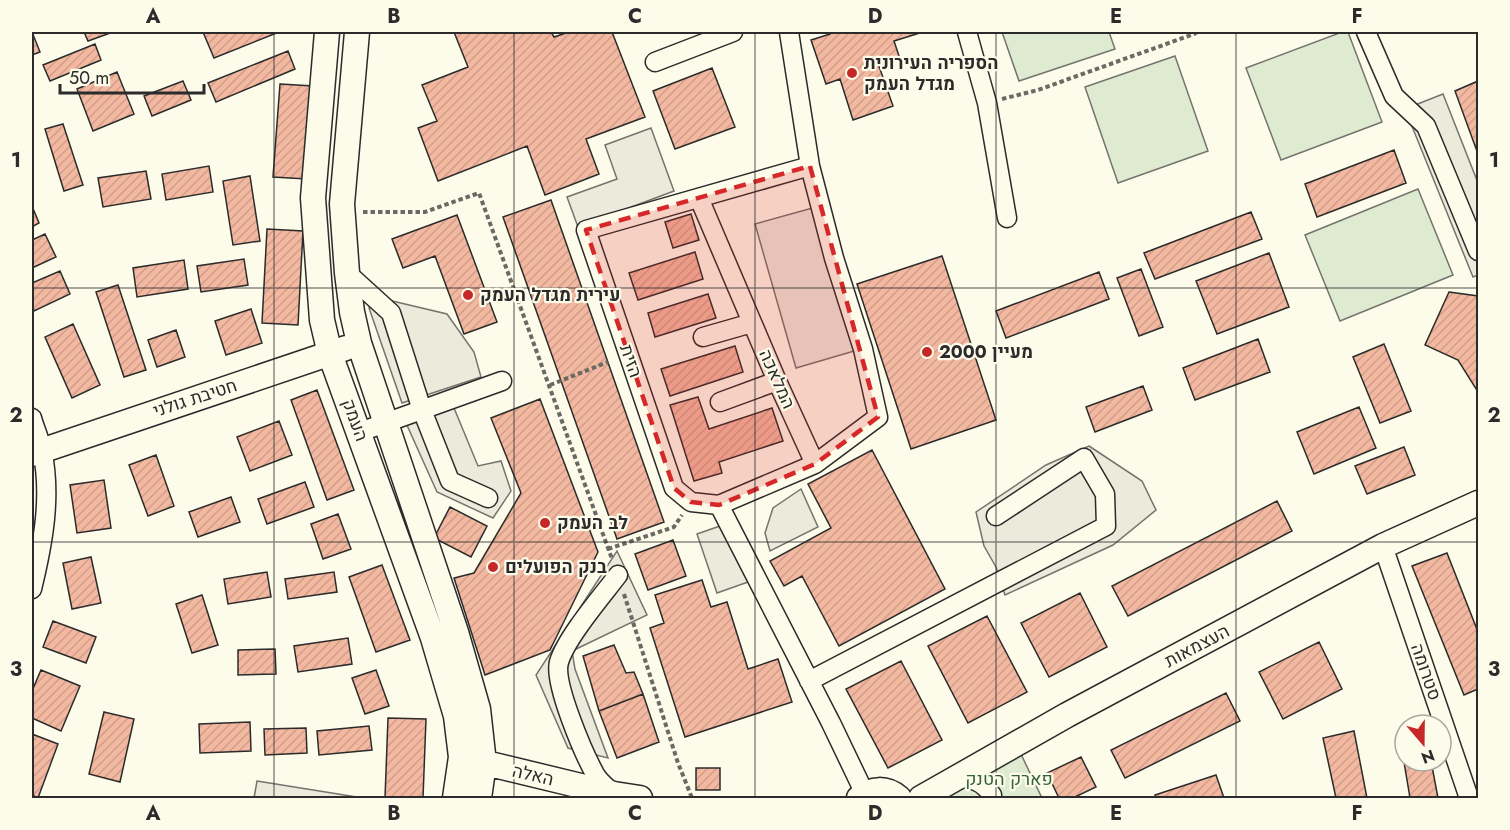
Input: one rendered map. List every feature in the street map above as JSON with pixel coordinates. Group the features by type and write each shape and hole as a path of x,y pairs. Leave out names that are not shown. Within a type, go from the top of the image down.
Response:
{"main road":[{"name":"העמק","path":"327,32 313,198 322,320 330,354 433,638 456,716 461,757 455,798"},
{"name":"העמק","path":"357,32 342,213 346,273 352,312 359,343 459,643 478,709 484,763 479,798"},
{"name":"חטיבת גולני","path":"37,452 359,343"},
{"name":"העצמאות","path":"921,798 1078,710 1383,546 1479,503"},
{"name":"האלה","path":"461,757 614,794 640,798"},
{"path":"862,796 881,790 889,791 899,798"}],"street":[{"path":"656,62 734,32"},
{"path":"692,502 719,505 815,464 878,417 863,349 834,258 810,166 789,32"},
{"path":"967,32 987,103 1007,218"},
{"path":"1366,32 1394,96 1426,126 1479,250"},
{"name":"הזית","path":"692,502 674,488 586,230 810,166"},
{"name":"המלאכה","path":"699,198 815,464"},
{"path":"346,273 391,313 422,410 450,481 488,498"},
{"path":"703,337 752,323"},
{"path":"360,432 502,381"},
{"path":"720,402 777,381"},
{"path":"32,418 48,503 32,589"},
{"path":"810,681 1106,526 1105,494 1084,458 996,516"},
{"path":"719,505 810,681 862,796"},
{"name":"סטרומה","path":"1383,546 1469,798"},
{"path":"614,794 596,776 583,747 560,687 558,663 569,642 618,575"},
{"path":"957,777 975,779 992,795"}],"path":[{"path":"987,103 1038,90 1197,32"},
{"path":"342,213 425,212 479,193 618,575 678,763 692,798"},
{"path":"550,385 608,362"},
{"path":"608,549 674,527 692,502"}],"highlighted area":[{"path":"810,166 878,417 815,464 719,505 691,502 674,488 586,230"}],"green space":[{"path":"1002,32 1109,32 1115,49 1019,81"},
{"path":"1342,32 1348,32 1382,122 1281,160 1246,68"},
{"path":"1175,56 1208,151 1118,183 1085,87"},
{"path":"1418,189 1453,275 1340,321 1305,235"},
{"name":"פארק הטנק","path":"1019,750 1042,798 934,798"}],"shaded area":[{"path":"1443,94 1478,183 1478,275 1473,277 1405,109"},
{"path":"651,128 674,191 578,227 567,197 617,179 605,145"},
{"path":"827,204 868,347 796,368 755,224"},
{"path":"388,300 447,314 474,352 481,377 402,403 369,308"},
{"path":"454,408 478,466 501,461 511,491 493,518 437,492 406,423"},
{"path":"1089,446 1142,481 1156,510 1113,545 1005,595 996,567 984,546 976,512 1046,465"},
{"path":"801,489 818,527 770,551 765,533 773,508"},
{"path":"720,526 748,582 717,593 697,534"},
{"path":"617,551 647,615 572,651 575,669 608,758 568,748 536,675"},
{"path":"257,781 363,798 254,798"}],"building":[{"path":"32,32 40,52 32,55"},
{"path":"84,32 113,32 88,41"},
{"path":"203,32 279,32 214,58"},
{"path":"454,32 551,32 554,37 569,32 612,32 645,117 586,139 599,174 545,195 527,146 438,181 418,128 437,121 422,85 468,67"},
{"name":"הספריה העירונית מגדל העמק","path":"829,32 923,32 894,41 900,59 879,66 893,106 853,120 840,79 826,84 811,40 830,34"},
{"path":"95,44 101,60 50,81 43,65"},
{"path":"288,51 295,69 216,102 208,83"},
{"path":"712,68 735,127 675,149 653,91"},
{"path":"117,72 134,114 93,131 77,89"},
{"path":"183,81 191,100 152,116 144,96"},
{"path":"1478,81 1478,154 1455,91"},
{"path":"280,84 313,86 306,179 273,177"},
{"path":"63,124 83,185 64,191 45,129"},
{"path":"1394,150 1406,183 1317,217 1305,184"},
{"path":"209,166 213,192 166,200 162,174"},
{"path":"146,171 151,199 103,207 98,178"},
{"path":"250,176 260,241 233,245 223,181"},
{"path":"551,200 664,522 617,539 503,217"},
{"path":"32,206 39,223 32,227"},
{"path":"1251,212 1262,239 1155,279 1144,253"},
{"path":"691,214 699,240 673,248 665,222"},
{"name":"עירית מגדל העמק","path":"457,215 497,322 464,334 435,256 403,268 392,239"},
{"path":"267,229 303,231 298,325 262,323"},
{"path":"45,234 56,257 32,268 32,240"},
{"path":"695,252 703,279 638,300 629,273"},
{"path":"1269,253 1289,307 1217,334 1196,281"},
{"name":"מעיין 2000","path":"942,256 996,420 911,449 857,284"},
{"path":"244,259 248,285 201,292 197,266"},
{"path":"184,260 188,289 137,297 133,268"},
{"path":"1141,269 1163,327 1139,336 1117,278"},
{"path":"60,271 70,294 34,311 32,283"},
{"path":"1099,272 1109,299 1006,338 996,311"},
{"path":"118,285 146,370 124,377 96,292"},
{"path":"1449,292 1478,296 1478,392 1458,360 1425,345"},
{"path":"708,294 716,318 655,337 648,313"},
{"path":"251,309 262,343 226,355 215,321"},
{"path":"73,324 100,385 72,398 45,337"},
{"path":"176,330 185,357 157,367 148,340"},
{"path":"1258,339 1270,372 1195,400 1183,368"},
{"path":"1384,344 1411,411 1380,423 1353,357"},
{"path":"735,346 743,372 670,396 661,369"},
{"path":"1143,386 1152,410 1095,432 1086,407"},
{"path":"317,390 354,490 327,500 291,400"},
{"path":"698,397 709,429 772,408 783,441 719,462 722,473 694,481 670,405"},
{"name":"לב העמק","path":"540,399 598,552 550,650 485,675 454,578 474,573 521,493 491,418"},
{"path":"1359,407 1376,448 1314,474 1297,432"},
{"path":"279,421 292,455 250,471 237,437"},
{"path":"1404,447 1415,475 1367,494 1355,466"},
{"path":"872,450 945,589 839,646 802,576 784,586 770,561 831,528 808,484"},
{"path":"156,455 174,506 148,516 129,465"},
{"path":"104,480 111,528 77,533 70,485"},
{"path":"305,482 314,507 267,524 258,499"},
{"path":"231,497 240,522 198,537 189,512"},
{"path":"1277,501 1292,531 1128,616 1112,586"},
{"path":"450,507 487,526 471,557 434,538"},
{"path":"338,514 351,549 323,559 311,524"},
{"path":"673,540 686,576 648,590 635,554"},
{"path":"1447,553 1478,632 1478,689 1464,695 1412,566"},
{"path":"91,557 101,603 72,609 63,563"},
{"path":"382,565 410,640 376,652 349,577"},
{"path":"267,572 271,597 228,604 224,579"},
{"path":"334,572 337,592 288,599 285,579"},
{"path":"702,580 711,607 727,602 748,669 778,659 792,702 685,737 650,628 664,623 655,595"},
{"path":"1080,593 1107,647 1049,677 1021,623"},
{"path":"202,595 218,645 192,653 176,604"},
{"path":"987,616 1027,692 968,723 928,646"},
{"path":"53,621 96,637 86,663 43,647"},
{"path":"348,638 352,664 298,672 294,646"},
{"path":"1319,642 1342,689 1283,719 1259,672"},
{"path":"614,645 626,673 634,672 643,694 599,711 583,656"},
{"path":"275,649 276,674 238,675 238,650"},
{"path":"901,661 942,740 888,768 846,689"},
{"path":"41,670 80,686 61,731 32,718 32,691"},
{"path":"376,670 389,706 365,714 352,678"},
{"path":"1226,693 1240,721 1125,778 1111,750"},
{"path":"643,694 659,742 617,758 599,711"},
{"path":"104,712 134,719 120,782 89,774"},
{"path":"388,718 426,719 423,798 385,798"},
{"path":"250,722 251,751 200,753 199,724"},
{"path":"369,726 372,750 319,755 317,731"},
{"path":"306,728 307,753 265,755 264,729"},
{"path":"1354,731 1367,798 1336,798 1323,738"},
{"path":"32,734 58,744 38,798 32,795"},
{"path":"1081,757 1096,787 1073,798 1059,798 1047,773"},
{"path":"696,768 720,768 720,790 696,790"},
{"path":"1406,773 1433,773 1438,798 1410,798"},
{"path":"1216,775 1224,798 1156,798 1155,795"}],"place":[{"name":"הספריה העירונית מגדל העמק","path":"852,73"},
{"name":"עירית מגדל העמק","path":"468,295"},
{"name":"מעיין 2000","path":"927,352"},
{"name":"לב העמק","path":"545,523"},
{"name":"בנק הפועלים","path":"493,567"}]}
